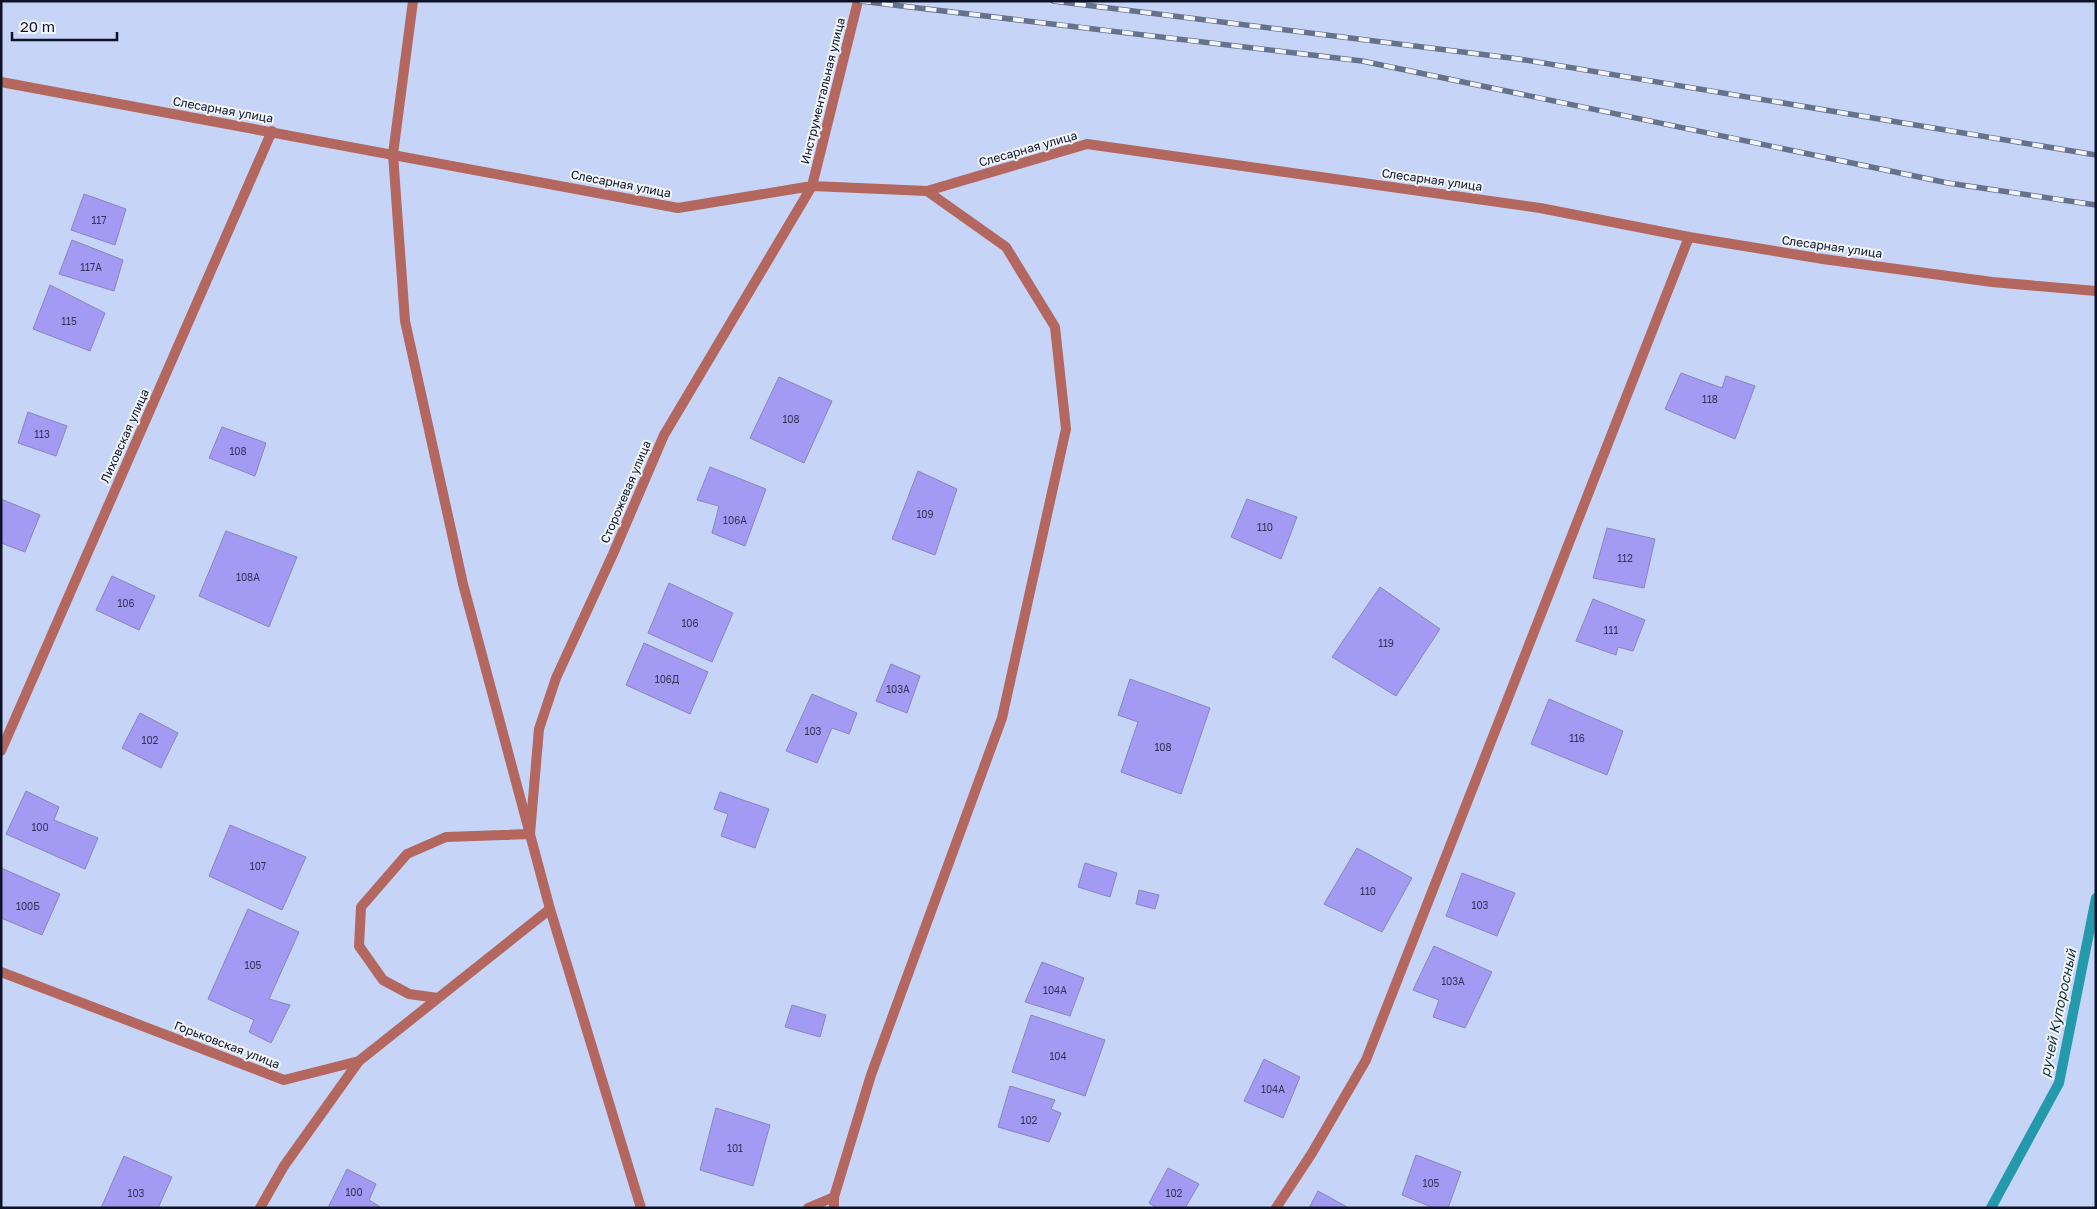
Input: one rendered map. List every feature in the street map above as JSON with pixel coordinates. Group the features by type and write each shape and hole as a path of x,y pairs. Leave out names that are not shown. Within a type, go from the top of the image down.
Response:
{"street":[{"path":"413,1 393,154 405,321 463,584 550,909 640,1205 650,1208"},
{"name":"Инструментальная улица","path":"812,186 858,1"},
{"name":"Слесарная улица","path":"1,82 678,208 812,186 927,191 1087,144 1540,208 1689,238 1823,259 1992,282 2096,291"},
{"name":"Лиховская улица","path":"1,751 272,131"},
{"name":"Сторожевая улица","path":"530,834 539,729 556,678 613,554 664,435 812,186"},
{"path":"834,1208 834,1197 871,1075 1002,718 1066,429 1055,327 1006,247 927,191"},
{"path":"1276,1208 1312,1153 1366,1060 1689,238"},
{"path":"438,998 409,994 384,980 359,946 361,907 407,854 446,837 530,834"},
{"name":"Горьковская улица","path":"1,972 284,1080 359,1061 550,909"},
{"path":"260,1208 284,1166 359,1061"},
{"path":"808,1208 834,1197"}],"building":[{"path":"84,194 126,209 115,245 71,230"},
{"path":"72,240 123,260 114,291 59,274"},
{"path":"50,285 105,313 90,351 33,329"},
{"path":"1681,373 1722,388 1726,376 1755,386 1735,439 1665,409"},
{"path":"779,377 832,401 804,463 750,438"},
{"path":"28,412 67,426 56,456 18,443"},
{"path":"222,427 266,443 255,476 209,458"},
{"path":"710,467 766,489 745,546 712,533 719,506 697,500"},
{"path":"918,471 957,489 935,555 892,539"},
{"path":"1,499 40,515 25,552 1,543"},
{"path":"1247,499 1297,517 1281,559 1231,537"},
{"path":"1607,528 1655,539 1644,588 1593,578"},
{"path":"226,531 297,557 269,627 199,596"},
{"path":"112,576 155,596 139,630 96,610"},
{"path":"669,583 733,613 712,662 648,633"},
{"path":"1380,587 1440,629 1396,696 1332,657"},
{"path":"1593,599 1645,620 1633,651 1618,647 1616,655 1576,641"},
{"path":"644,643 708,672 690,714 626,685"},
{"path":"891,664 920,676 907,713 876,701"},
{"path":"1130,679 1210,708 1181,794 1121,772 1138,722 1118,715"},
{"path":"812,694 857,713 849,734 832,728 817,763 786,751"},
{"path":"1549,699 1623,731 1607,775 1531,744"},
{"path":"140,713 178,733 161,768 122,748"},
{"path":"26,791 59,807 54,820 98,838 85,869 6,834"},
{"path":"720,792 769,809 755,848 721,836 728,814 714,809"},
{"path":"230,825 306,857 282,910 209,876"},
{"path":"1357,848 1412,878 1382,932 1324,904"},
{"path":"1085,863 1117,873 1110,897 1078,887"},
{"path":"1,868 60,894 42,935 1,918"},
{"path":"1462,873 1515,893 1497,936 1446,916"},
{"path":"1139,890 1159,895 1155,909 1136,904"},
{"path":"248,909 299,932 269,999 290,1005 271,1043 249,1032 254,1020 208,999"},
{"path":"1434,946 1492,972 1465,1028 1433,1017 1439,1000 1413,990"},
{"path":"1042,962 1084,978 1070,1016 1025,1002"},
{"path":"792,1005 826,1015 820,1037 785,1027"},
{"path":"1031,1015 1105,1040 1085,1096 1012,1072"},
{"path":"1264,1059 1300,1077 1283,1118 1244,1101"},
{"path":"1010,1086 1055,1100 1051,1109 1061,1113 1049,1142 998,1127"},
{"path":"716,1108 770,1125 753,1186 700,1170"},
{"path":"1416,1155 1461,1172 1448,1208 1434,1208 1402,1195"},
{"path":"124,1156 172,1177 158,1208 101,1208"},
{"path":"1168,1168 1199,1184 1185,1208 1157,1208 1149,1203"},
{"path":"347,1169 376,1184 369,1200 382,1208 328,1208"},
{"path":"1318,1191 1349,1208 1309,1208"}],"waterway":[{"name":"ручей Купоросный","path":"1991,1208 2059,1083 2096,898"}],"railway":[{"path":"860,1 1362,61 1948,183 2096,205"},
{"path":"1053,1 1519,59 2096,155"}]}
